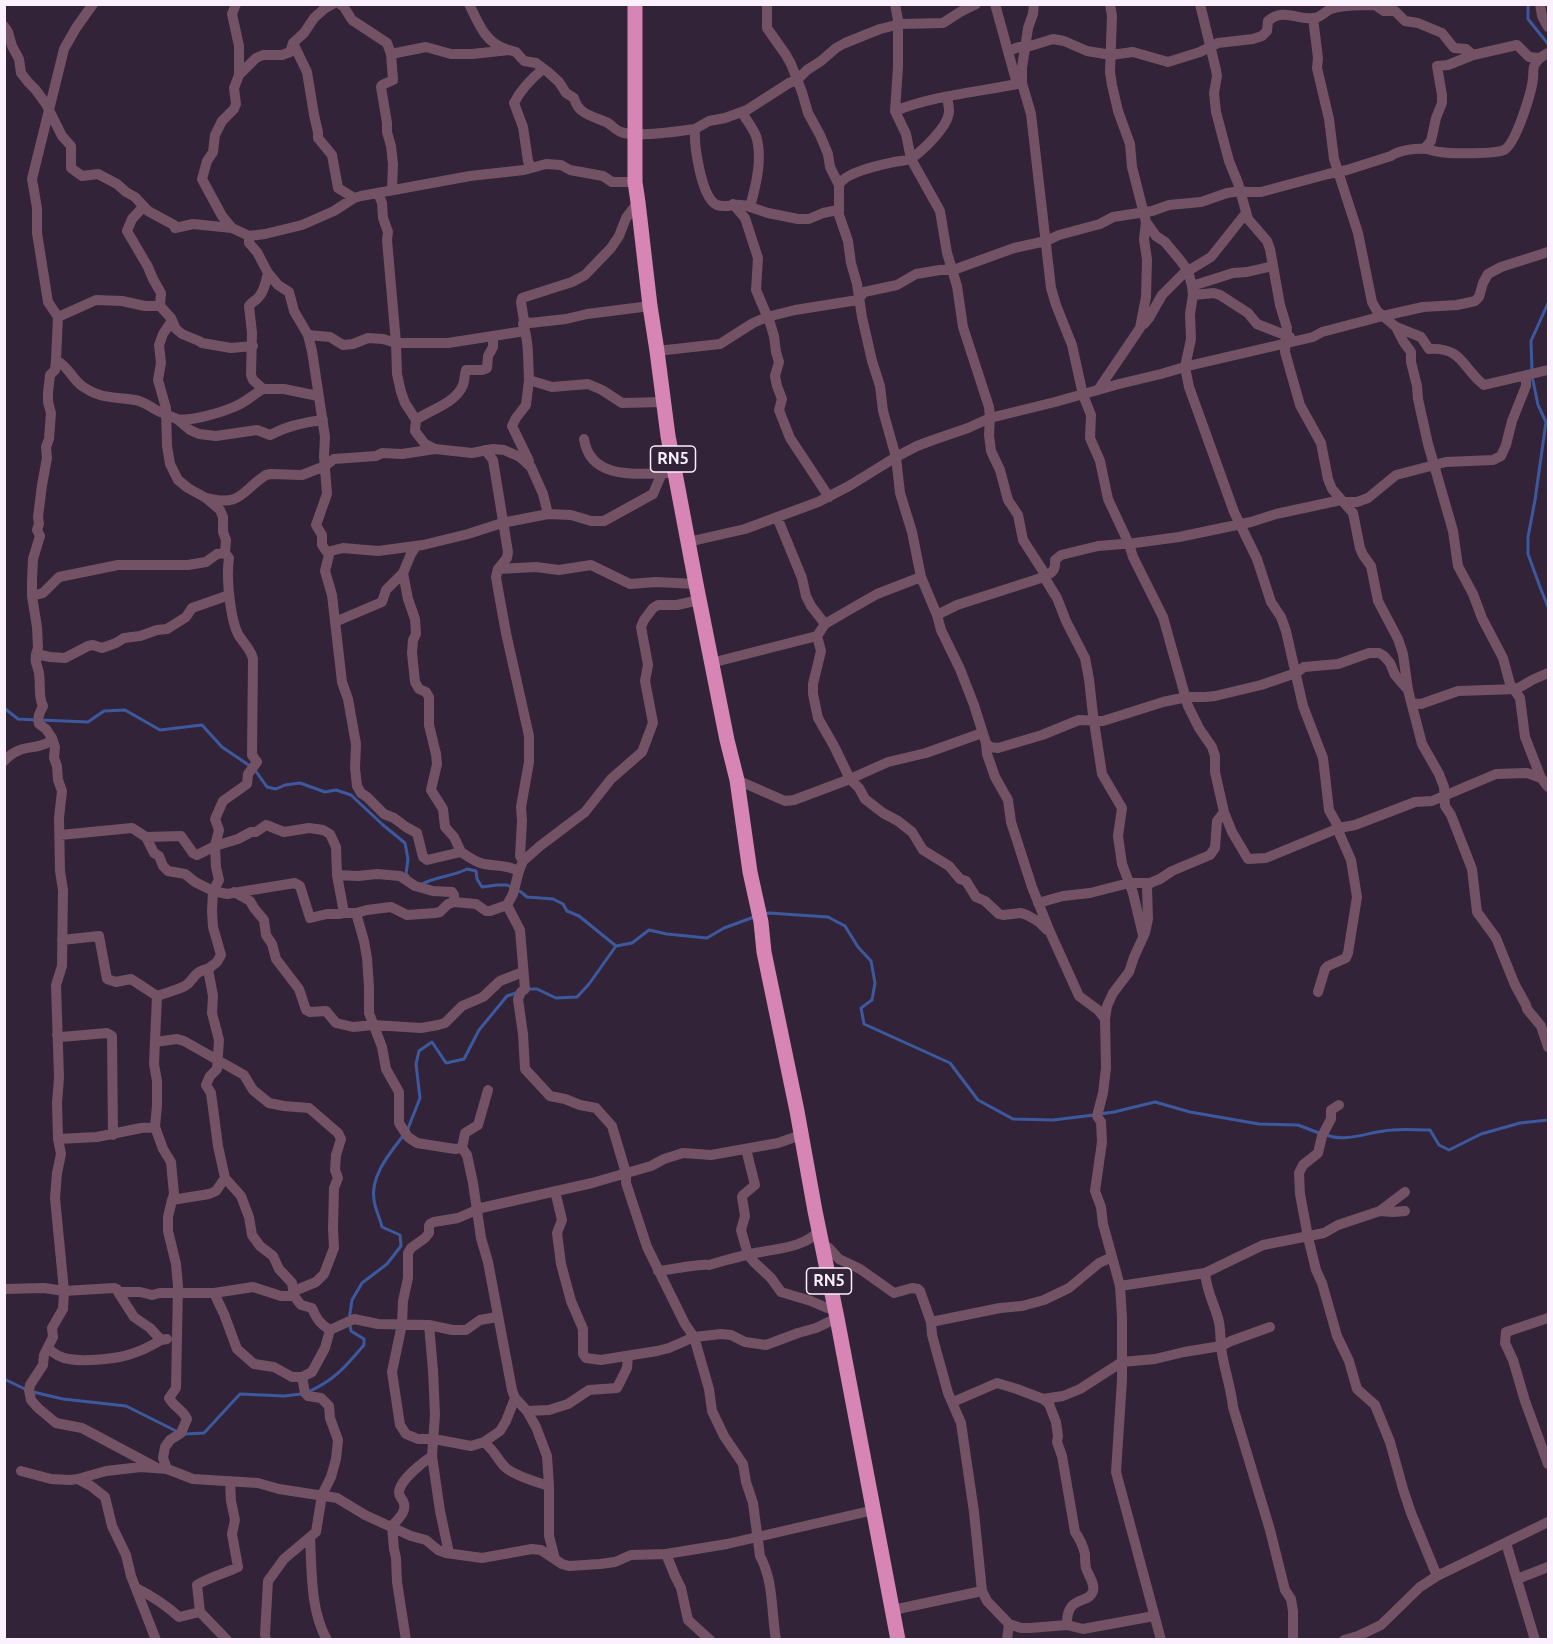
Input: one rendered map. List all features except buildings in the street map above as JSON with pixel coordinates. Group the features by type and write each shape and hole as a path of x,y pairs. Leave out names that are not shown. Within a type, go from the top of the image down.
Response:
{"highway":[{"name":"RN5","path":"635,4 635,182 664,402 668,472 688,542 736,780 764,952 898,1640"}],"street":[{"path":"93,4 64,49 32,179 37,208 37,233 48,302 58,316 55,370 50,375 48,393 51,413 49,439 46,447 47,458 37,530 40,536 33,559 32,596 37,627 36,664 39,670 40,700 43,706 38,720 52,738 51,741 55,747 53,755 62,791 59,813 60,870 63,890 62,966 56,980 58,1140 61,1154 55,1198 64,1291 63,1309 52,1328 53,1337 44,1355 43,1365 30,1385 32,1400 41,1412 56,1423 82,1428 162,1469 193,1479 258,1483 279,1489 337,1498 365,1515 411,1536 426,1540 438,1550 482,1558 532,1549 541,1550 561,1564 591,1565 615,1562 631,1555 666,1554 759,1538 874,1510"},
{"path":"232,228 220,214 202,175 213,152 215,135 222,121 236,104 234,88 239,75 239,46 232,14 236,4"},
{"path":"292,43 304,33 319,13 333,4"},
{"path":"340,4 352,20 387,43 391,54 393,80 384,83 381,87 393,164 392,190"},
{"path":"469,4 477,23 497,46 515,51 524,61 536,63 552,75 586,114 606,122 620,132 635,134 695,129 709,121 742,112 797,80 840,45 880,29 916,23 943,23 976,4"},
{"path":"767,4 767,28 786,55 839,185 840,206 838,210 848,241 858,300 880,386 883,411 896,457 900,493 912,532 921,577 937,615 940,630 964,679 995,777 1008,800 1011,822 1050,932 1079,996 1098,1010 1105,1019"},
{"path":"895,4 898,20 898,78 895,111 906,134 911,159 940,211 951,269 957,286 963,327 987,397 992,451 1008,500 1018,515 1023,540 1043,571 1044,577 1057,598 1065,621 1085,658 1102,774 1122,808 1118,836 1122,864 1143,935"},
{"path":"995,4 1008,51 1031,114 1051,288 1072,345 1083,394 1091,415 1090,438 1100,461 1108,499 1163,617 1188,706 1213,751 1224,812 1232,832 1248,859 1266,858 1339,828 1355,825 1415,802 1432,801 1496,774 1527,773 1541,778"},
{"path":"1019,84 1034,4"},
{"path":"1110,4 1112,86 1130,144 1132,167 1145,217 1156,236 1173,251 1188,271 1193,290 1190,314 1191,339 1185,367 1193,399 1223,486 1257,559 1271,602 1281,617 1286,631 1303,706 1323,758 1329,810 1339,828 1351,860 1357,897 1347,956 1325,969 1318,992"},
{"path":"1200,4 1217,76 1214,93 1216,112 1247,215 1267,241 1286,323 1284,344 1300,405 1321,443 1329,483 1353,513 1360,548 1371,566 1378,601 1398,639 1403,654 1407,690 1422,744 1439,774 1445,795 1445,806 1451,815 1472,869 1477,912 1496,938 1527,1009 1538,1021 1548,1047"},
{"path":"1540,4 1542,16 1548,27"},
{"path":"1008,51 1053,39 1064,41 1081,50 1111,55 1133,52 1168,62 1204,51 1211,46 1262,36 1267,31 1268,21 1275,16 1294,15 1313,18 1338,8 1377,5 1384,11 1395,11 1405,21 1418,23 1442,33 1454,48 1465,48 1473,55"},
{"path":"1313,18 1317,68 1329,119 1331,145 1358,233 1372,302 1377,311 1396,327 1422,338 1429,349 1439,349 1457,356 1482,384 1548,370"},
{"path":"4,26 19,59 21,73 35,88 49,109 62,136 71,146 72,169 82,176 98,174 117,184 135,197 143,207 174,225 175,228 193,224 232,228 249,236 265,234 302,225 334,211 354,198 470,176 524,170 546,164 557,164 570,170 603,176 612,182 635,182"},
{"path":"239,75 253,60 263,55 288,54 292,50 292,43"},
{"path":"292,43 306,67 318,138 332,155 337,185 354,198"},
{"path":"1424,149 1431,141 1442,103 1436,67 1473,55 1517,45 1529,57 1544,56"},
{"path":"391,54 426,47 451,54 509,50"},
{"path":"657,351 720,344 767,317 858,300 864,292 897,285 916,274 951,269 1014,248 1046,241 1100,224 1113,217 1145,217 1169,205 1201,202 1220,194 1241,191 1262,192 1347,170 1394,154 1424,149 1440,152 1498,151 1507,148 1515,137 1532,83 1533,66 1544,56"},
{"path":"531,167 523,127 514,103 531,79 543,69"},
{"path":"895,111 947,97 1019,84"},
{"path":"839,185 844,178 866,169 911,159 927,145 944,124 950,112 947,97"},
{"path":"742,112 756,137 758,152 759,165 750,207"},
{"path":"695,129 695,150 703,181 710,198 717,205 742,204 768,213 798,219 809,219 838,210"},
{"path":"1098,390 1149,318 1162,295 1188,271 1211,257 1247,215 1258,191"},
{"path":"378,193 388,232 397,374 401,392 405,404 416,420 417,434 425,444 435,449"},
{"path":"548,514 543,494 512,426 526,405 529,380 522,298 573,282 585,275 611,248 626,218 638,202"},
{"path":"733,204 745,218 758,258 756,290 774,336 779,362 775,375 782,399 779,410 790,438 829,497"},
{"path":"143,207 132,219 127,231 161,293 160,306 176,329 202,343 231,348 253,346"},
{"path":"1140,328 1146,297 1145,217"},
{"path":"249,236 249,243 257,252 268,273 278,285 289,292 294,311 308,335 312,351 325,437 327,494 316,525 322,535 322,544 330,557 326,571 332,595 342,682 348,699 356,744 354,768 358,789 384,814 417,833 423,857 427,860 461,852"},
{"path":"688,542 745,529 829,497 896,457 990,418 1185,367 1313,337 1383,316 1423,307 1474,302 1479,297 1488,274 1501,267 1548,252"},
{"path":"1193,290 1233,273 1273,266"},
{"path":"263,389 251,375 253,346 249,306 262,293 268,273"},
{"path":"1193,290 1220,295 1248,314 1257,324 1274,331 1284,344"},
{"path":"58,316 96,300 160,306"},
{"path":"308,335 330,337 343,345 368,338 396,343 448,343 463,339 493,337 530,323 650,306"},
{"path":"156,996 183,987 201,970 208,969 217,962 221,955 213,927 212,911 213,891 219,879 215,846 219,830 215,819 226,798 247,784 248,774 257,762 252,754 252,655 237,630 229,595 227,568 229,558 225,553 226,540 222,515 218,508 206,498 180,482 170,464 166,413 158,381 161,363 159,345 171,322"},
{"path":"1396,327 1411,352 1411,362 1433,465 1440,481 1453,531 1457,563 1473,594 1479,614 1503,658 1507,678 1520,698 1525,737 1541,778 1548,787"},
{"path":"416,420 453,399 463,384 466,370 487,368 488,356 493,347 493,337"},
{"path":"56,360 64,364 80,384 95,393 111,398 138,400 177,419 195,432 216,436 257,430 270,435 298,424 323,420"},
{"path":"1353,513 1362,501 1396,475 1446,462 1493,460 1501,456 1526,386 1526,375"},
{"path":"529,380 552,387 588,384 622,403 664,402"},
{"path":"177,419 192,420 235,407 263,389 284,389 318,396"},
{"path":"584,439 588,454 604,469 619,472 668,472"},
{"path":"206,498 231,501 239,498 266,475 302,475 325,466 336,458 376,456 382,453 402,454 435,449 461,453 504,450 520,456 531,467"},
{"path":"60,835 132,828 146,837 168,871 185,874 213,891 227,894 295,883 300,886 310,918 327,914 391,908 407,915 435,913 454,902 476,904 490,911 507,904 521,866 521,807 529,762 529,736 496,577 498,569 508,555 496,472 493,460 485,450"},
{"path":"496,472 504,450"},
{"path":"327,552 344,548 378,551 416,546 468,534 502,523 548,514 571,515 591,521 607,520 653,494 668,472"},
{"path":"937,615 957,605 1044,577 1053,572 1056,566 1055,560 1061,555 1103,545 1179,537 1343,501 1362,501"},
{"path":"777,518 802,578 806,596 825,624"},
{"path":"335,621 382,602 386,590 403,573 416,546"},
{"path":"32,596 43,593 59,577 118,565 189,565 206,562 217,554 225,553"},
{"path":"498,569 536,567 559,570 591,565 630,584 656,582 696,584"},
{"path":"403,573 415,619 416,633 412,644 415,682 419,689 426,692 429,697 429,725 437,764 431,790 443,808 445,827 454,837 461,852 480,863 496,866 521,866"},
{"path":"711,663 817,636 825,624 877,594 921,577"},
{"path":"36,654 65,658 88,646 102,648 124,638 167,629 186,617 192,608 229,595"},
{"path":"521,866 540,846 585,812 611,779 642,752 653,723 645,681 648,665 642,624 650,611 658,605 677,605 699,600"},
{"path":"817,636 821,651 813,684 817,714 850,778 868,802 912,832 923,850 949,866 960,879 966,881 976,897 985,901 1001,915 1021,913 1027,915 1050,932"},
{"path":"984,738 992,748 998,748 1042,735 1079,720 1094,721 1114,718 1163,702 1187,697 1215,696 1261,685 1296,673 1304,667 1338,664 1369,653 1379,653 1384,656 1407,690"},
{"path":"1412,703 1421,704 1458,691 1513,689 1548,673"},
{"path":"736,780 785,801 794,800 888,762 984,738"},
{"path":"4,761 18,750 44,745 51,741"},
{"path":"1038,903 1129,883 1150,883 1210,855 1215,848 1217,820 1224,812"},
{"path":"146,837 181,836 197,855 215,846 256,832 266,825 284,832 309,828 323,830 330,834 335,842 337,875 345,912"},
{"path":"337,875 400,876 415,886 453,893 454,902"},
{"path":"1150,883 1147,887 1149,919 1129,972 1109,1000 1105,1019 1106,1068 1097,1116 1101,1122 1102,1142 1095,1188 1120,1286 1122,1362 1116,1472 1161,1640"},
{"path":"234,892 250,901 264,921 266,935 272,944 276,959 297,986 308,1011 326,1011 338,1024 353,1027 373,1025 421,1028 442,1024 462,1006 483,997 500,981 523,972"},
{"path":"507,904 520,930 525,989 518,999 525,1069 550,1096 565,1099 580,1106 593,1106 612,1126 626,1173 626,1184 647,1247 685,1324 694,1337 709,1389 711,1408 724,1436 744,1468 753,1503 760,1556 769,1581 776,1640"},
{"path":"356,913 367,958 369,1013 382,1047 386,1069 399,1092 398,1118 402,1129 417,1143 462,1148"},
{"path":"62,940 99,936 107,979 116,982 131,980 156,996"},
{"path":"208,969 213,996 212,1013 219,1040 219,1059 217,1069 210,1076 206,1085 211,1093 225,1178 241,1196 249,1217 252,1235 260,1246 273,1256 279,1269 292,1283 294,1294 301,1305 310,1306 315,1318 322,1326 330,1330"},
{"path":"156,996 154,1064 157,1105 155,1127 163,1149 171,1162 174,1194 168,1217 168,1231 176,1264 176,1388 169,1398 187,1419 181,1433 170,1440 165,1447 162,1469"},
{"path":"57,1035 107,1033 112,1036 113,1135"},
{"path":"118,1292 140,1292 152,1295 214,1293 253,1287 281,1296 294,1294 316,1282 324,1274 334,1248 334,1188 338,1178 335,1170 341,1138 338,1133 309,1108 269,1103 253,1090 244,1075 184,1041 177,1039 155,1042"},
{"path":"488,1090 478,1125 465,1133 462,1148 467,1155 510,1383 515,1398 536,1427 547,1456 549,1536 555,1560"},
{"path":"1339,1105 1331,1110 1331,1119 1324,1131 1318,1153 1300,1170 1300,1194 1308,1237 1337,1336 1349,1361 1357,1389 1375,1405 1390,1442 1411,1513 1437,1576"},
{"path":"58,1140 113,1135 155,1127"},
{"path":"515,1398 503,1426 496,1434 484,1442 471,1446 434,1438 418,1439 410,1436 400,1425 392,1372 402,1324 408,1278 408,1252 429,1233 429,1226 432,1222 458,1218 482,1208 592,1183 651,1166 683,1153 711,1155 778,1143 801,1136"},
{"path":"555,1191 562,1220 557,1233 561,1264 571,1300 583,1329 584,1356 601,1360 628,1356 669,1348 694,1337 727,1334 745,1342 766,1345 816,1328 836,1313 811,1300 779,1290 771,1278 748,1255 741,1230 745,1215 742,1197 755,1184 746,1149"},
{"path":"172,1200 209,1194 216,1191 225,1178"},
{"path":"1120,1286 1206,1273 1263,1245 1324,1233 1338,1225 1380,1211 1405,1192"},
{"path":"1380,1211 1405,1211"},
{"path":"658,1271 675,1270 704,1263 709,1265 820,1238 839,1259 860,1269 894,1293 912,1288 918,1289 931,1322 948,1393 961,1423 974,1512 982,1591 987,1601 1009,1624 1021,1628 1067,1625 1083,1629 1154,1616"},
{"path":"931,1322 1044,1300 1069,1288 1091,1268 1112,1257"},
{"path":"1206,1273 1207,1288 1218,1318 1233,1407 1293,1611 1293,1640"},
{"path":"4,1289 36,1288 64,1291 114,1288 117,1289 134,1317 150,1328 161,1340"},
{"path":"214,1293 237,1349 254,1364 274,1367 292,1377 302,1377 312,1372 325,1348 330,1330 354,1319 378,1324 429,1325 452,1330 466,1330 480,1320 497,1317"},
{"path":"1548,1318 1506,1332 1505,1343 1513,1360 1548,1464"},
{"path":"429,1325 435,1415 432,1456 449,1553"},
{"path":"1043,1399 1063,1396 1080,1389 1122,1362 1155,1359 1221,1346 1270,1327"},
{"path":"48,1348 55,1354 69,1359 93,1359 128,1355 161,1340 176,1338"},
{"path":"526,1411 549,1410 568,1404 589,1390 617,1388 627,1368 628,1356"},
{"path":"266,1640 268,1581 284,1559 316,1532 322,1495 331,1477 336,1459 338,1440 328,1406 321,1398 308,1396 305,1393 302,1377"},
{"path":"952,1402 997,1383 1043,1399 1054,1413 1057,1442 1062,1456 1076,1532 1093,1587 1090,1595 1073,1604 1068,1613 1067,1625"},
{"path":"484,1442 492,1448 507,1469 549,1486"},
{"path":"406,1640 397,1582 392,1526 404,1510 399,1491 411,1473 432,1456"},
{"path":"21,1471 51,1479 78,1479 119,1468 162,1469"},
{"path":"78,1479 105,1497 112,1526 126,1555 156,1640"},
{"path":"227,1640 200,1612 197,1585 222,1572 238,1567 232,1534 235,1520 230,1481"},
{"path":"1346,1639 1381,1625 1420,1587 1437,1576 1548,1522"},
{"path":"310,1537 316,1608 327,1640"},
{"path":"1506,1543 1535,1640"},
{"path":"666,1554 681,1588 688,1620 710,1640"},
{"path":"1517,1579 1548,1567"},
{"path":"136,1588 164,1603 179,1617 200,1612"},
{"path":"893,1610 982,1591"},
{"path":"1007,1640 1009,1624"}],"waterway":[{"path":"1528,4 1528,19 1548,44"},
{"path":"1532,370 1531,341 1548,303"},
{"path":"1532,376 1538,405 1546,422 1528,537 1528,554 1548,607"},
{"path":"4,708 18,719 35,720"},
{"path":"41,720 88,722 104,711 125,710 160,730 202,725 222,747 250,766"},
{"path":"255,770 267,787 276,789 300,783 325,792 336,790 351,795 405,843 408,859 406,874 408,876"},
{"path":"422,884 467,869 476,871 477,879 482,887 507,885 527,897 553,899 563,904 567,911 579,916 616,946"},
{"path":"763,914 828,917 845,926 858,947 871,961 875,983 872,1000 861,1008 864,1024 950,1063 978,1100 1013,1119 1053,1120 1094,1115"},
{"path":"528,989 537,989 556,998 577,997 616,946 632,943 649,930 707,938 724,928 754,917"},
{"path":"407,1131 420,1098 416,1064 419,1051 432,1042 446,1063 464,1059 479,1030 507,996 516,993"},
{"path":"1100,1114 1155,1102 1190,1112 1259,1124 1298,1125 1319,1133"},
{"path":"1326,1135 1342,1138 1392,1130 1430,1130 1439,1145 1449,1150 1481,1134 1520,1123 1548,1120"},
{"path":"308,1392 333,1378 364,1345 364,1339 351,1331 349,1320 352,1300 362,1283 387,1264 401,1246 400,1235 382,1227 374,1191 382,1165 403,1136"},
{"path":"4,1379 27,1390"},
{"path":"33,1392 63,1399 126,1406 178,1432"},
{"path":"185,1434 204,1433 240,1394 284,1396 301,1394"}]}
